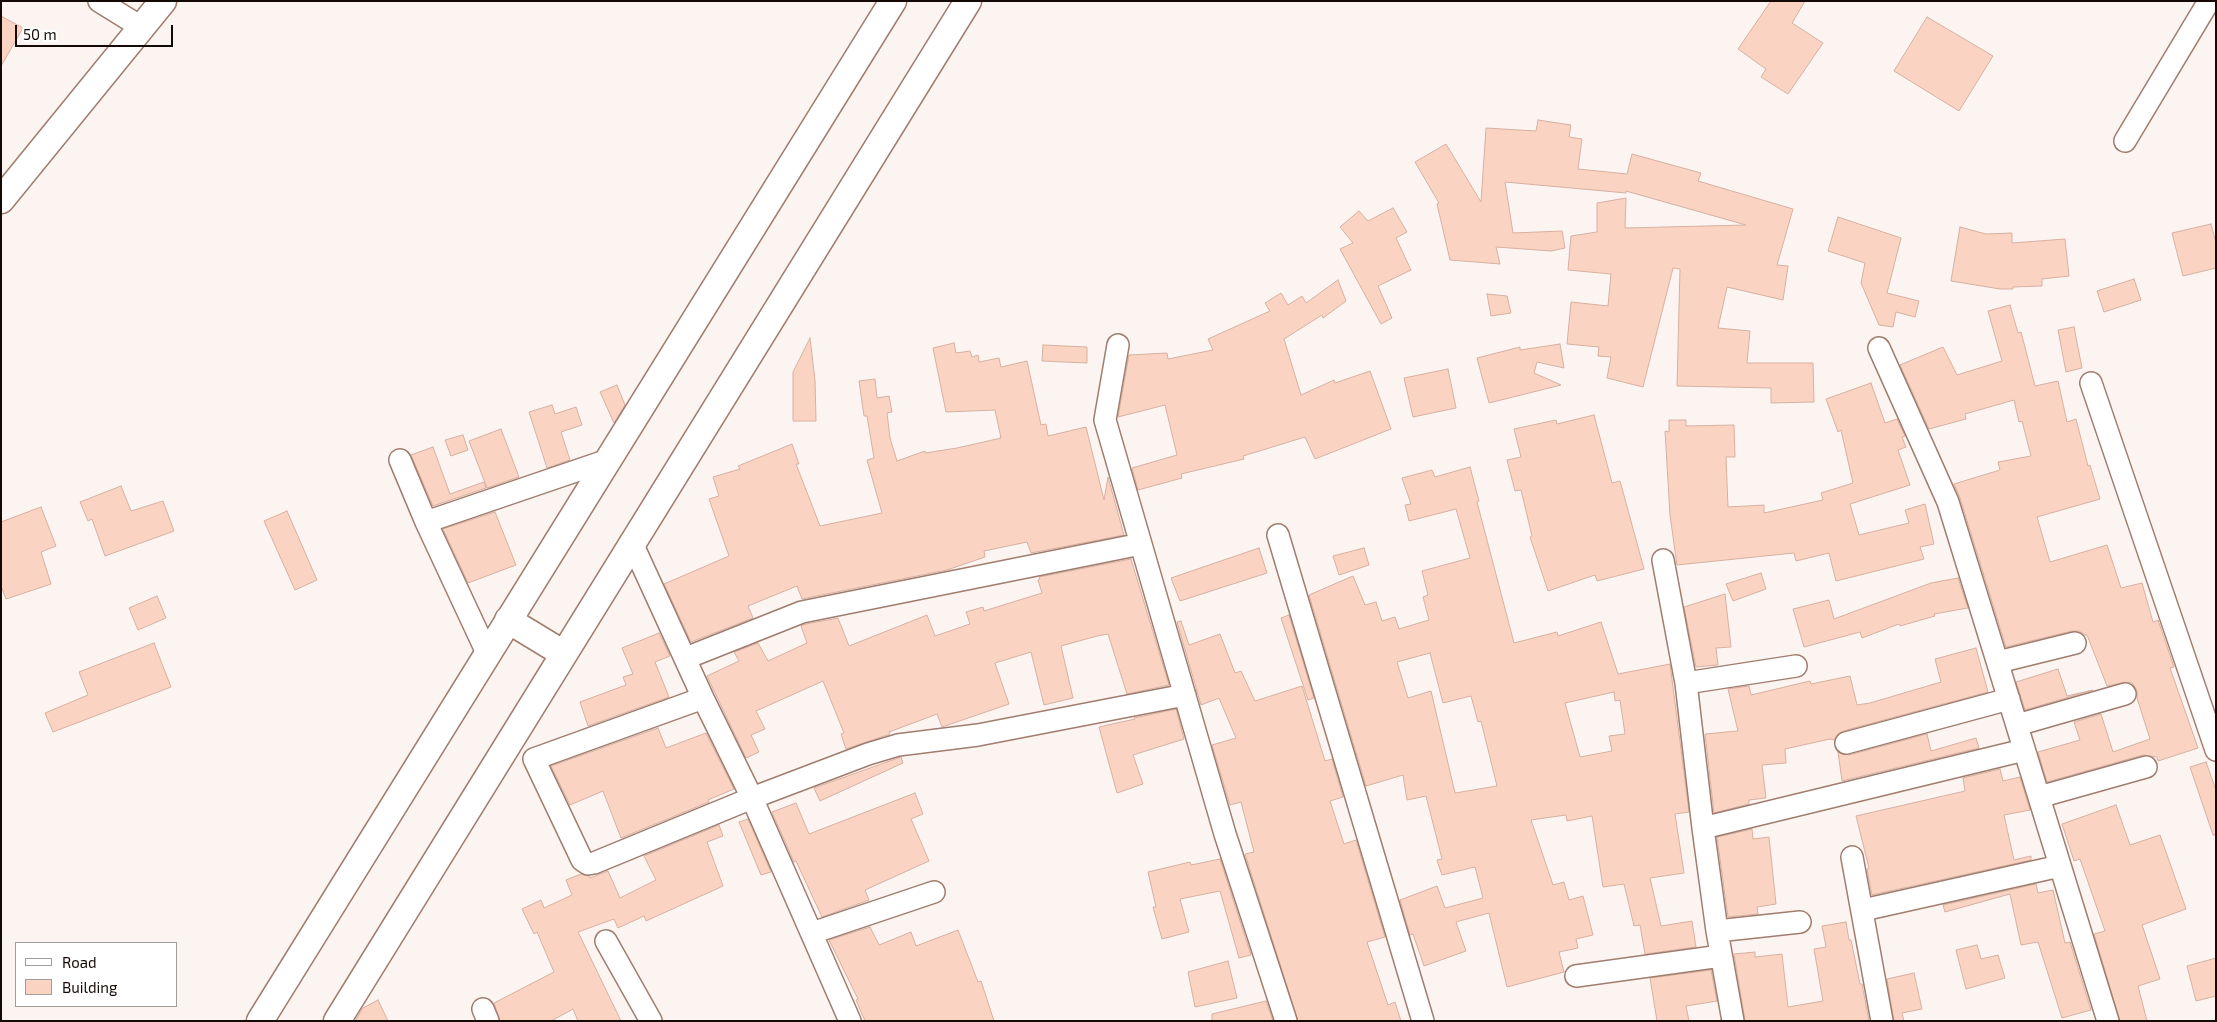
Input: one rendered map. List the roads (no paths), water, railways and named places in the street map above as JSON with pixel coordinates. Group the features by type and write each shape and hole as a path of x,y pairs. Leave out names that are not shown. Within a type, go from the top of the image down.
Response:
{"street":[{"path":"99,1 142,27"},
{"path":"3,195 164,1"},
{"path":"260,1021 893,1"},
{"path":"337,1021 968,1"},
{"path":"2125,141 2209,1"},
{"path":"1118,345 1106,420 1225,834 1286,1021"},
{"path":"1879,348 1948,502 2060,866 2103,1020"},
{"path":"2091,383 2216,750"},
{"path":"400,460 426,522 488,655"},
{"path":"426,522 608,460"},
{"path":"1278,535 1423,1021"},
{"path":"632,543 703,698 752,798 850,1021"},
{"path":"686,658 802,612 1141,544"},
{"path":"1663,560 1686,683 1717,931 1733,1021"},
{"path":"508,620 564,654"},
{"path":"1998,662 2074,643"},
{"path":"1686,683 1796,666"},
{"path":"2016,724 2125,694"},
{"path":"703,698 534,759 582,860 588,864 594,863 752,798 868,754 898,745 978,736 1185,695"},
{"path":"1846,743 2009,699"},
{"path":"1703,828 2024,750"},
{"path":"2039,797 2146,766"},
{"path":"1852,857 1864,910 1882,1021"},
{"path":"1864,910 2060,866"},
{"path":"812,933 934,892"},
{"path":"1717,931 1800,922"},
{"path":"606,941 651,1021"},
{"path":"1576,976 1721,956"}]}
